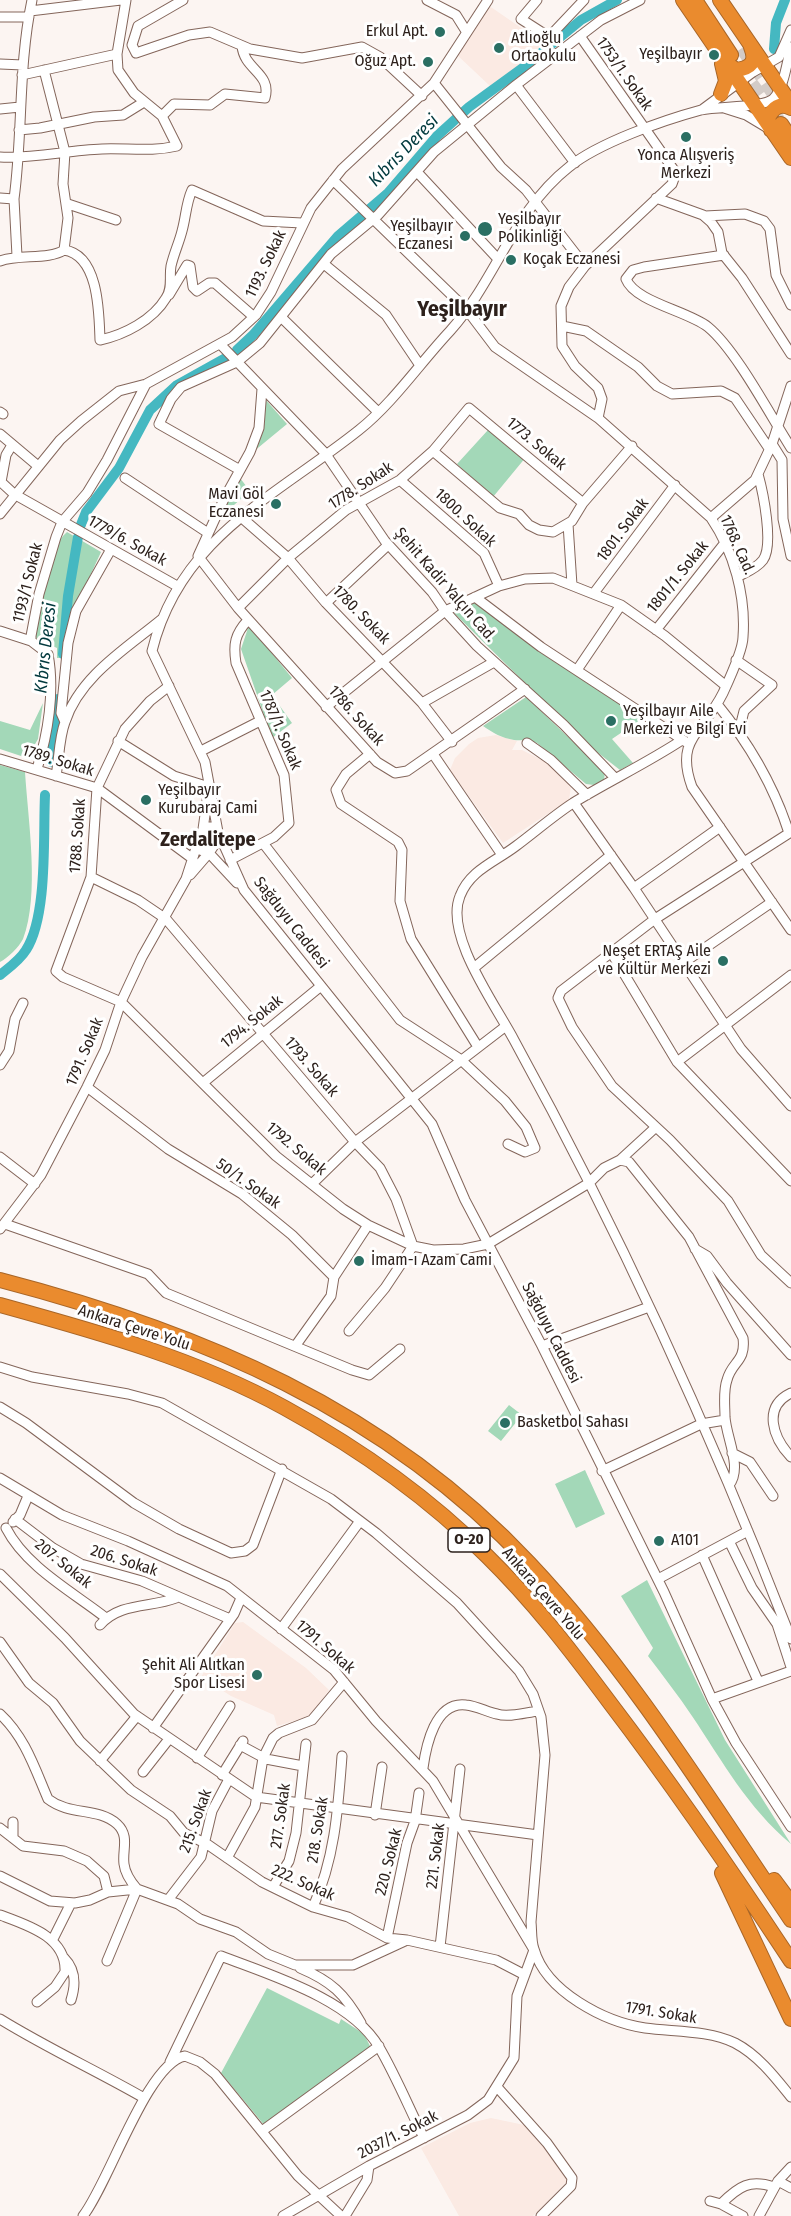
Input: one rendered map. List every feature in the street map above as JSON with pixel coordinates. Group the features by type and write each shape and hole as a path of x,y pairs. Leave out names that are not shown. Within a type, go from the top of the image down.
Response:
{"highway":[{"path":"683,0 736,51 764,65 779,87 791,139"},
{"path":"695,0 736,51"},
{"path":"711,0 736,51 726,76 722,101"},
{"path":"720,0 736,51 739,83 754,105 786,117"},
{"path":"786,117 791,158"},
{"name":"Ankara Çevre Yolu","path":"0,1281 53,1294 190,1339 305,1393 394,1446 481,1517 529,1562 573,1614 668,1738 791,1920"},
{"name":"Ankara Çevre Yolu","path":"0,1305 110,1336 171,1356 218,1376 284,1407 387,1472 436,1509 527,1597 564,1642 660,1768 791,1961"},
{"path":"668,1738 791,1903"},
{"path":"660,1768 731,1888 791,2019"}],"street":[{"path":"17,256 14,199 19,158 22,70 32,0"},
{"path":"0,17 121,0"},
{"path":"0,157 19,158 65,152 165,149 177,146 162,116 124,82 118,70 117,54 126,0"},
{"path":"183,0 138,26 132,45 136,53 189,35 210,32 242,46 302,58 362,47 380,57 422,96"},
{"path":"427,0 456,15 466,31"},
{"name":"1193. Sokak","path":"0,514 38,466 81,420 119,391 146,384 232,337 254,317 271,292 302,223 333,180 434,83 488,0"},
{"path":"537,0 521,19 549,37 583,0"},
{"path":"240,470 159,424 171,399 181,387 237,362 260,343 324,264 418,173 461,118 516,85 601,20 640,0"},
{"path":"722,101 739,83 779,57 791,30"},
{"name":"1753/1. Sokak","path":"580,36 676,173 672,184 656,198"},
{"path":"162,116 174,104 210,105 225,94 266,98 268,88 264,80 243,58 242,46"},
{"path":"722,101 754,105 772,100 779,87 791,46"},
{"path":"736,51 764,57 779,57"},
{"path":"0,64 22,70 44,70 117,54"},
{"path":"44,70 65,152 63,184 68,204 64,250"},
{"path":"434,83 501,167 534,201 585,266"},
{"path":"516,85 575,163"},
{"path":"722,101 746,115 786,117"},
{"name":"Sağduyu Caddesi","path":"722,101 644,129 575,163 534,201 467,309 378,412 359,430 324,453 241,516 198,556 177,586 152,651 201,751 218,832 244,890 412,1096 432,1124 440,1147 488,1244 542,1346 658,1580 712,1699 736,1743 791,1827"},
{"path":"19,130 123,115 144,102"},
{"path":"0,109 20,106"},
{"path":"418,173 497,258"},
{"name":"1768. Cad.","path":"333,180 467,309 495,347 598,418 711,518 739,576 744,638 717,704 685,741"},
{"path":"166,299 171,287 170,270 176,244 182,233 192,190 263,221 302,223"},
{"path":"0,198 14,199"},
{"path":"598,418 602,399 598,388 575,366 562,346 564,297 585,266 656,198 703,215 713,217 744,214 764,221 770,229 776,275 791,305"},
{"path":"68,204 116,220"},
{"path":"703,215 717,232 724,255 742,278 791,354"},
{"path":"0,261 17,256 57,254 64,250"},
{"path":"64,250 82,260 88,269 98,309 100,340 122,335 144,321 177,285 187,265 190,266 193,287 197,291 208,283 215,283 254,317"},
{"path":"724,255 644,267 633,270 626,279 631,287 647,298 696,319 709,328 735,361 791,448"},
{"path":"324,264 387,315 419,364"},
{"path":"281,318 378,412"},
{"path":"562,326 586,331 638,367 657,386 672,394 721,392 735,398 782,460 783,519 791,556"},
{"name":"Şehit Kadir Yalçın Cad.","path":"220,344 324,453 388,545 432,592 445,611 494,662 564,725 615,778"},
{"name":"1193/1 Sokak","path":"37,769 45,742 51,670 48,654 30,641 46,566 62,522 87,493 146,384"},
{"path":"711,518 758,474 771,447 791,386"},
{"path":"198,556 259,428 262,389"},
{"name":"1778. Sokak","path":"238,608 288,558 346,510 361,504 400,480 433,451 469,408"},
{"name":"1773. Sokak","path":"469,408 583,503"},
{"path":"0,434 38,466"},
{"path":"0,482 6,455 12,444"},
{"path":"433,451 500,508 519,514 529,525 553,532 568,524 632,446"},
{"path":"739,576 756,567 764,559 767,549 764,506 758,474"},
{"path":"124,478 208,533"},
{"name":"1800. Sokak","path":"400,480 484,553 499,586"},
{"name":"1779/6. Sokak","path":"0,482 14,494 177,586"},
{"name":"1801. Sokak","path":"594,592 675,485"},
{"name":"1780. Sokak","path":"241,516 288,558 326,603 422,703 452,742"},
{"path":"568,524 572,585"},
{"name":"1801/1. Sokak","path":"656,630 724,544"},
{"path":"326,603 388,545"},
{"path":"65,722 61,713 68,644 76,611 110,551"},
{"name":"1786. Sokak","path":"198,556 248,620 370,754 394,773 407,771 434,754 525,689"},
{"path":"326,706 445,611 499,586 525,579 552,578 594,592 621,605 726,686"},
{"path":"475,597 577,670 685,741"},
{"path":"577,670 621,605"},
{"path":"57,776 65,722 99,670 163,618"},
{"name":"1787/1. Sokak","path":"230,860 263,843 289,823 284,775 236,663 233,647 238,632 248,620"},
{"path":"0,631 30,641"},
{"path":"736,660 772,685 744,711 739,731"},
{"path":"422,703 494,662"},
{"name":"1788. Sokak","path":"121,1002 63,977 56,970 91,877 97,788 118,741 150,701 169,686"},
{"path":"717,704 739,731 780,804 790,832 655,919 561,991 558,998 572,1028 607,1078 728,1201 761,1256 791,1283"},
{"path":"201,751 260,721"},
{"path":"118,741 174,776 208,787 203,830 186,879"},
{"path":"685,741 586,795 502,855 466,882 455,913 458,936 623,1246 729,1485 791,1639"},
{"path":"685,741 686,771 692,788 791,930"},
{"path":"527,743 551,760 586,795"},
{"path":"370,754 346,774 336,790 341,804 398,842 402,850 400,901 411,939 478,1047"},
{"path":"434,754 502,855"},
{"name":"1789. Sokak","path":"0,759 97,788 193,859"},
{"path":"574,803 634,888 741,1049 791,1106"},
{"path":"186,879 218,841 218,832 214,827 203,830"},
{"path":"634,888 720,827"},
{"path":"263,843 400,1020 460,1059 505,1101 526,1127 535,1148 525,1152 508,1144"},
{"path":"197,845 200,850 209,853 244,890"},
{"path":"474,967 611,855"},
{"name":"1793. Sokak","path":"91,877 138,900 166,919 355,1143 380,1168 396,1198 413,1246"},
{"name":"1791. Sokak","path":"2,1226 35,1184 87,1087 105,1050 121,1002 142,957 166,919 186,879"},
{"path":"683,963 772,902"},
{"path":"611,952 634,995 677,1062 791,1180"},
{"path":"677,1062 791,975"},
{"name":"1794. Sokak","path":"204,1082 321,986"},
{"name":"1792. Sokak","path":"121,1002 276,1156 343,1209 368,1225 413,1246 443,1250 488,1244"},
{"path":"0,1065 9,1051 15,1019 23,1003"},
{"path":"313,1183 355,1143 412,1096 507,1026"},
{"name":"50/1. Sokak","path":"87,1087 168,1149 242,1194 292,1235 334,1277"},
{"path":"488,1244 589,1183 604,1168 620,1160 656,1127"},
{"path":"0,1157 35,1184"},
{"path":"620,1160 629,1162 639,1173 695,1249 743,1338 743,1354 727,1379 725,1420 732,1453 733,1478 729,1485"},
{"path":"296,1345 331,1296 334,1277 368,1225"},
{"path":"2,1226 148,1274 166,1293 369,1375 400,1349"},
{"path":"349,1331 385,1288 413,1246"},
{"path":"695,1249 707,1256 727,1283 791,1354"},
{"path":"542,1346 649,1307"},
{"name":"1791. Sokak","path":"0,1367 32,1377 128,1394 162,1403 282,1469 360,1521 434,1582 501,1649 519,1671 539,1711 545,1755 531,1922 534,1950"},
{"path":"791,1393 783,1397 775,1407 773,1417 774,1430 780,1445 791,1457"},
{"path":"0,1407 26,1423 134,1503 179,1529 231,1553 245,1551 253,1545 282,1469"},
{"path":"602,1471 700,1424 725,1420"},
{"path":"732,1453 750,1462 773,1496"},
{"name":"1791. Sokak","path":"0,1478 62,1515 227,1586 334,1670 376,1721 423,1768 545,1970 581,2004 625,2024 707,2035 734,2043 762,2064 791,2097"},
{"path":"3,1529 15,1519 28,1496"},
{"name":"206. Sokak","path":"15,1519 53,1548 81,1564 142,1581 176,1598 203,1605 230,1619"},
{"path":"281,1629 360,1521"},
{"name":"207. Sokak","path":"3,1529 22,1551 103,1622 133,1607 176,1598"},
{"path":"658,1580 702,1555 730,1543 748,1531"},
{"path":"712,1699 791,1669 777,1624 752,1588 730,1543"},
{"path":"702,1555 758,1681"},
{"path":"0,1574 44,1616 137,1716 256,1797 415,1821 538,1835"},
{"path":"153,1728 230,1619 241,1598"},
{"path":"0,1642 29,1683 53,1702 80,1741 99,1761 137,1716"},
{"path":"227,1858 246,1827 256,1797 263,1758 275,1736 312,1720 344,1682"},
{"path":"423,1768 426,1742 433,1727 458,1705 497,1714 539,1711"},
{"path":"197,1758 230,1706"},
{"path":"0,1714 11,1724 38,1770 48,1799 73,1812 92,1812 117,1824 125,1835 124,1865 137,1889"},
{"path":"143,1772 169,1739"},
{"name":"215. Sokak","path":"168,1900 190,1875 201,1857 212,1811 242,1742 263,1758"},
{"name":"217. Sokak","path":"273,1887 289,1861 296,1833 306,1744"},
{"name":"218. Sokak","path":"313,1907 330,1864 338,1809 342,1756"},
{"path":"263,1758 303,1766"},
{"name":"222. Sokak","path":"99,1761 131,1790 170,1816 184,1833 204,1843 273,1887 313,1907 348,1917 387,1938 407,1940 496,1960 523,1974"},
{"path":"375,1815 382,1767"},
{"name":"221. Sokak","path":"440,1947 457,1824 460,1769"},
{"name":"220. Sokak","path":"387,1938 407,1843 415,1821 419,1793"},
{"path":"782,1814 791,1808"},
{"path":"13,1822 13,1838"},
{"path":"0,1828 31,1848 64,1851 87,1861 104,1876 108,1892"},
{"path":"0,1876 50,1900 71,1903 81,1903 108,1892 137,1889 168,1900 200,1919 236,1932 268,1954 324,1978 336,1988 379,2046 424,2138"},
{"path":"107,1961 137,1889"},
{"path":"53,1939 71,1903"},
{"path":"0,1915 53,1939 62,1956 71,1966 75,1979 71,2000"},
{"path":"295,1965 353,1965 407,1940"},
{"path":"523,1974 534,1950"},
{"path":"38,2002 55,1987 65,1972 62,1956"},
{"path":"83,2216 144,2098 170,2062 221,1956 296,1985 363,2026"},
{"name":"2037/1. Sokak","path":"283,2216 316,2195 482,2106 512,2064 516,2053 517,1996 523,1974"},
{"path":"0,2019 46,2047 92,2068 144,2098"},
{"path":"262,2131 379,2046"},
{"path":"170,2062 185,2056 207,2067 316,2195 343,2216 367,2180 369,2166"},
{"path":"497,2087 541,2136 572,2178 571,2186 542,2216"},
{"path":"759,2216 776,2184 791,2167"},
{"path":"722,2204 743,2186 759,2182 791,2188"},
{"path":"710,2201 722,2204 743,2216"}],"shaded area":[{"name":"Atlıoğlu Ortaokulu","path":"488,5 543,43 527,60 490,86 456,54"},
{"path":"496,735 517,741 512,750 522,750 546,762 571,786 569,800 503,843 450,770 455,758 469,744 478,738"},
{"name":"Şehit Ali Alıtkan Spor Lisesi","path":"243,1622 306,1668 329,1690 310,1716 277,1726 274,1715 231,1696 201,1677 235,1623"},
{"path":"491,2118 529,2126 543,2142 568,2180 533,2216 459,2216 421,2148 470,2123"}],"green space":[{"path":"265,399 287,424 253,452 265,422"},
{"path":"488,430 526,457 493,497 457,464"},
{"path":"240,478 250,491 218,519"},
{"path":"67,532 101,552 68,624 61,658 57,658 57,648 35,638 49,566 54,551"},
{"path":"476,601 643,718 612,739 633,763 620,770 588,745 454,613"},
{"path":"249,625 292,678 272,695 292,723 272,738 241,649"},
{"path":"526,697 605,772 604,780 594,785 586,784 537,743 506,738 483,726"},
{"path":"43,703 38,739 27,758 0,749 0,721 30,730"},
{"path":"0,765 25,772 32,879 28,921 23,939 13,952 0,962"},
{"name":"Basketbol Sahası","path":"509,1405 522,1415 501,1441 488,1431"},
{"path":"585,1470 605,1514 576,1528 555,1484"},
{"path":"647,1580 725,1740 791,1844 761,1815 648,1656 653,1648 621,1596"},
{"path":"267,1988 339,2024 341,2019 364,2034 371,2048 265,2126 221,2073"}],"waterway":[{"name":"Kıbrıs Deresi","path":"237,350 253,335 338,236 388,193 437,136 469,107 524,67 581,20 617,0"},
{"path":"774,49 776,23 785,0"},
{"name":"Kıbrıs Deresi","path":"80,527 86,512 119,468 150,410 177,385 229,356"},
{"name":"Kıbrıs Deresi","path":"63,654 68,596 78,537"},
{"name":"Kıbrıs Deresi","path":"51,762 58,699"},
{"name":"Kıbrıs Deresi","path":"0,975 26,950 38,917 43,875 45,795"}],"tunnel":[{"path":"742,48 790,117"},
{"path":"739,67 781,124"}],"place":[{"name":"Erkul Apt.","path":"440,32"},
{"name":"Atlıoğlu Ortaokulu","path":"499,48"},
{"name":"Yeşilbayır","path":"714,55"},
{"name":"Oğuz Apt.","path":"428,62"},
{"name":"Yonca Alışveriş Merkezi","path":"686,137"},
{"name":"Yeşilbayır Polikinliği","path":"485,229"},
{"name":"Yeşilbayır Eczanesi","path":"465,236"},
{"name":"Koçak Eczanesi","path":"511,260"},
{"name":"Mavi Göl Eczanesi","path":"276,504"},
{"name":"Yeşilbayır Aile Merkezi ve Bilgi Evi","path":"611,721"},
{"name":"Yeşilbayır Kurubaraj Cami","path":"146,800"},
{"name":"Neşet ERTAŞ Aile ve Kültür Merkezi","path":"723,961"},
{"name":"İmam-ı Azam Cami","path":"359,1261"},
{"name":"Basketbol Sahası","path":"505,1423"},
{"name":"A101","path":"659,1541"},
{"name":"Şehit Ali Alıtkan Spor Lisesi","path":"257,1675"}],"district":[{"name":"Yeşilbayır","path":"462,310"},
{"name":"Zerdalitepe","path":"208,840"}]}
